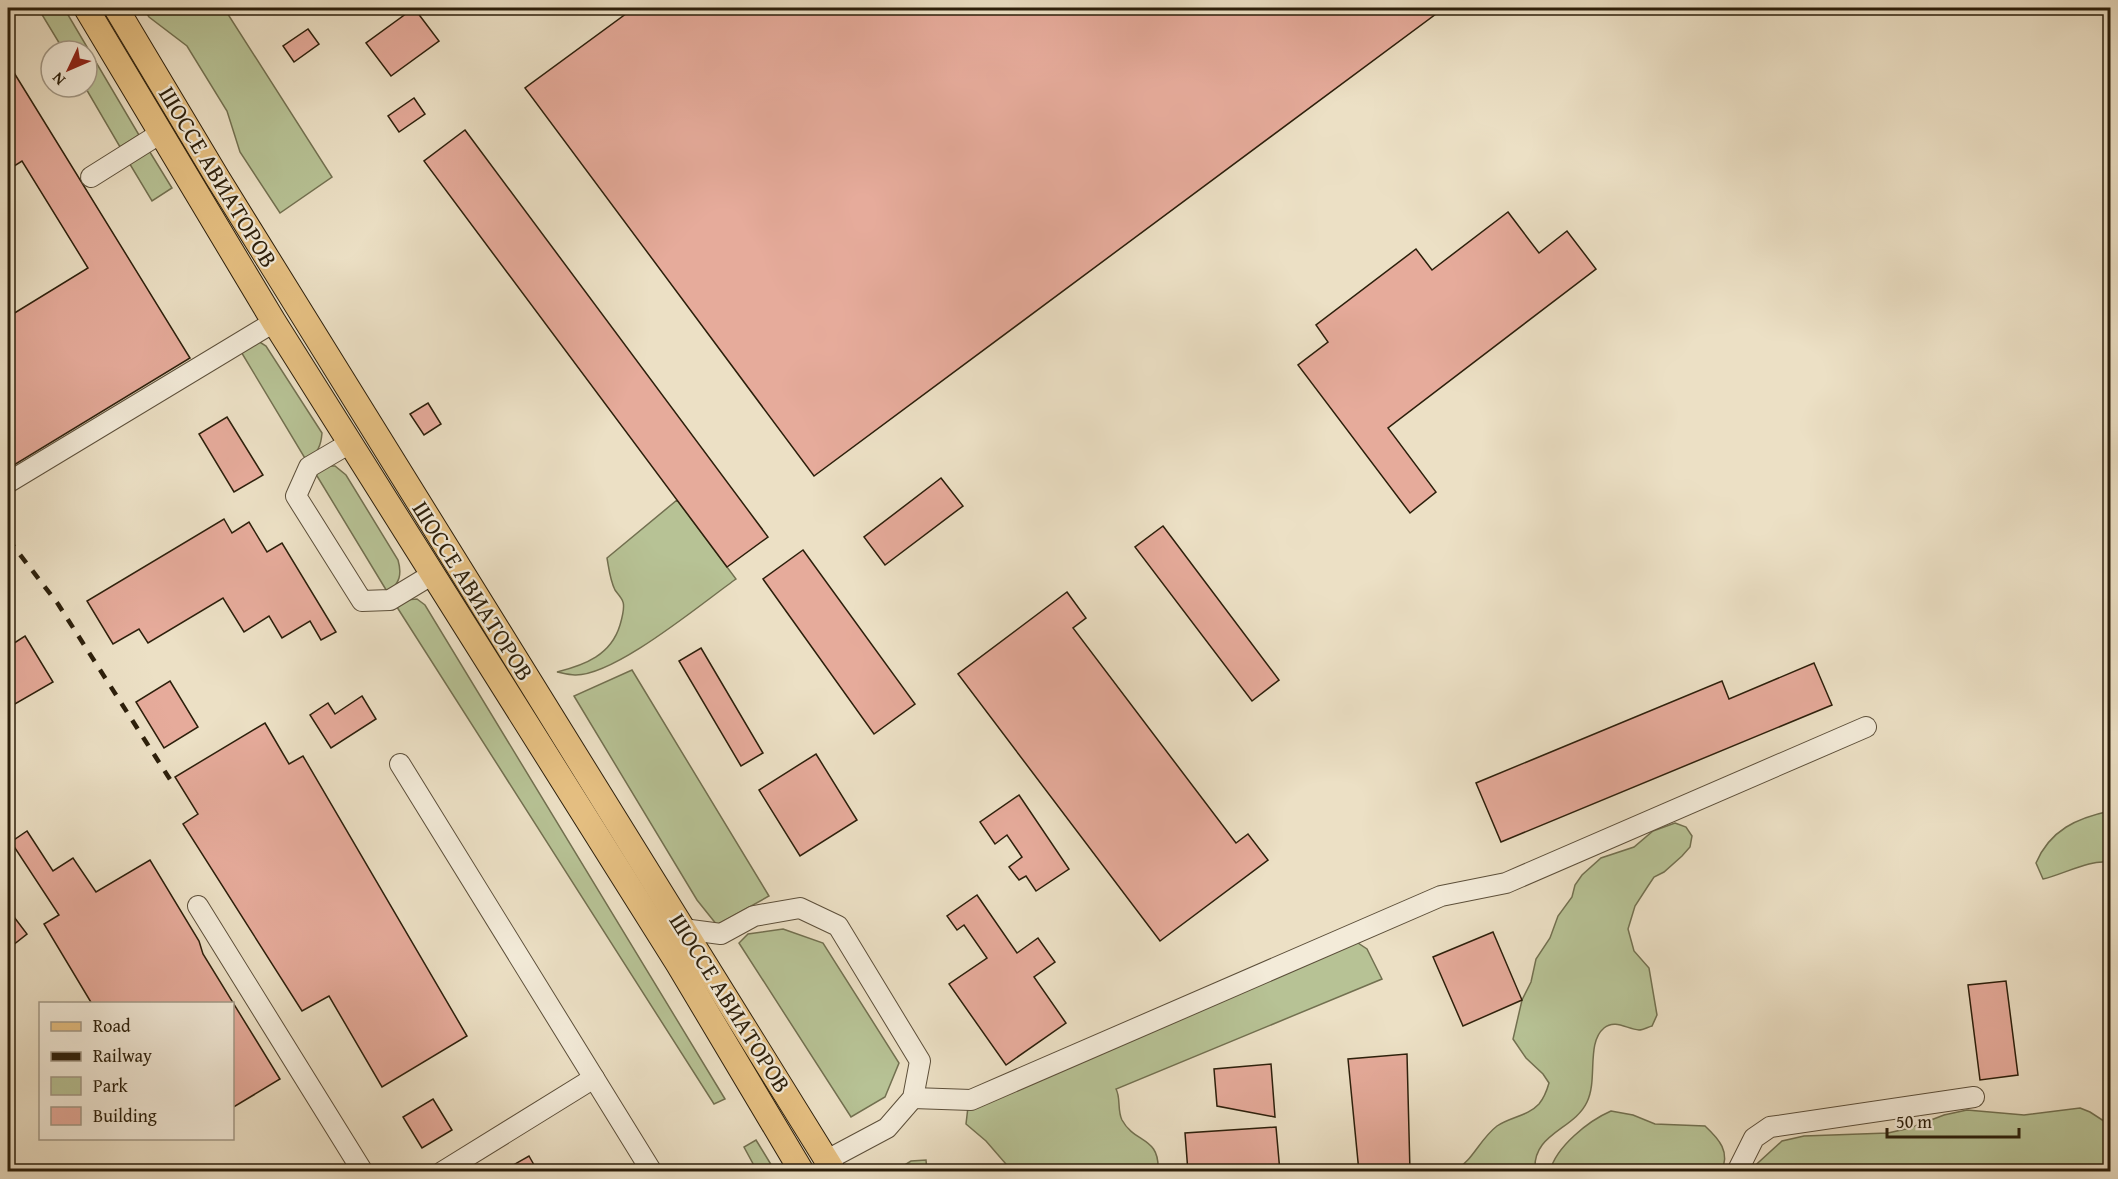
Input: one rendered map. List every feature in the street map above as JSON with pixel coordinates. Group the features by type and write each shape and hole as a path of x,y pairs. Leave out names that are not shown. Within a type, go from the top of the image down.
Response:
{"main road":[{"name":"ШОССЕ АВИАТОРОВ","path":"86,8 274,322 678,964 802,1172"},
{"name":"ШОССЕ АВИАТОРОВ","path":"116,8 222,186 831,1166"}],"lane":[{"path":"91,177 161,133"},
{"path":"9,482 274,322"},
{"path":"350,443 309,467 296,496 362,601 390,600 433,574"},
{"path":"913,1098 971,1100 1441,896 1506,883 1866,727"},
{"path":"399,764 652,1172"},
{"path":"198,906 363,1172"},
{"path":"684,929 721,934 754,916 800,908 838,926 920,1061 913,1098 887,1128 831,1166"},
{"path":"442,1172 594,1078"},
{"path":"1737,1172 1754,1138 1770,1127 1974,1097"}],"green space":[{"path":"38,8 64,8 82,39 57,39"},
{"path":"143,8 224,8 332,177 280,213 240,152 227,111 187,46 149,17"},
{"path":"99,67 139,135 120,147 92,99 99,99"},
{"path":"148,149 172,188 152,201 128,161"},
{"path":"258,341 266,346 322,433 318,449 306,460 240,350"},
{"path":"324,466 335,466 346,475 398,560 399,578 388,593 314,471"},
{"path":"677,500 736,579 658,636 612,664 592,672 575,675 557,672 587,662 610,644 620,625 624,607 612,582 607,558"},
{"path":"417,599 425,605 725,1099 714,1104 395,604"},
{"path":"632,670 769,896 717,925 697,900 574,696"},
{"path":"2110,811 2110,863 2086,865 2043,879 2036,863 2049,842 2066,827 2086,817"},
{"path":"1675,823 1686,827 1692,836 1690,847 1664,872 1654,877 1635,906 1628,929 1634,951 1649,968 1657,1015 1652,1026 1639,1030 1612,1024 1604,1028 1595,1043 1592,1083 1587,1102 1573,1119 1540,1148 1535,1171 1455,1171 1467,1161 1497,1126 1535,1108 1546,1091 1549,1083 1526,1058 1513,1039 1522,1000 1531,982 1536,959 1550,938 1558,916 1572,897 1575,885 1582,875 1601,858 1634,847 1653,831"},
{"path":"783,929 823,943 899,1063 885,1097 851,1117 739,943 748,934"},
{"path":"1355,941 1367,949 1382,979 1116,1089 1122,1120 1127,1128 1151,1146 1158,1160 1158,1171 1012,1171 986,1141 966,1124 968,1107"},
{"path":"2080,1108 2110,1125 2110,1171 1748,1172 1782,1141 1804,1136 1888,1133 1967,1110 2024,1115"},
{"path":"1611,1111 1633,1115 1655,1124 1705,1126 1722,1146 1725,1158 1721,1172 1550,1171 1559,1153 1574,1136"},
{"path":"756,1140 775,1171 757,1171 744,1147"},
{"path":"926,1160 927,1171 895,1171 911,1161"}],"building":[{"path":"414,8 439,41 391,76 366,43"},
{"path":"634,8 1444,8 814,476 525,88"},
{"path":"308,29 319,44 294,62 283,46"},
{"path":"8,63 190,358 14,465 8,455 8,317 88,268 22,161 8,170"},
{"path":"414,98 425,114 399,132 388,116"},
{"path":"465,130 768,537 727,567 424,161"},
{"path":"1508,212 1539,253 1567,231 1596,269 1388,428 1436,492 1410,513 1298,365 1328,342 1316,325 1416,249 1432,270"},
{"path":"428,403 441,424 424,435 410,414"},
{"path":"227,417 263,475 234,492 199,434"},
{"path":"941,478 963,506 885,565 864,537"},
{"path":"224,519 232,533 249,522 267,552 282,543 336,632 321,640 310,621 282,638 269,616 244,632 223,598 148,643 139,629 113,644 87,601"},
{"path":"1163,526 1279,680 1252,701 1135,547"},
{"path":"803,550 915,704 874,734 763,579"},
{"path":"1067,592 1086,618 1073,628 1236,843 1248,834 1268,860 1160,941 958,674"},
{"path":"25,636 53,682 8,708 8,647"},
{"path":"701,648 763,753 741,766 679,661"},
{"path":"1814,663 1832,705 1501,842 1476,783 1722,681 1729,699"},
{"path":"170,681 198,727 164,748 136,702"},
{"path":"362,696 376,719 331,748 310,715 328,703 335,714"},
{"path":"265,723 289,764 303,756 467,1036 382,1087 329,996 302,1011 183,824 198,814 175,777"},
{"path":"816,754 857,820 800,856 759,790"},
{"path":"1019,795 1069,869 1036,891 1026,876 1019,880 1009,867 1022,857 1007,835 995,844 980,822"},
{"path":"27,831 53,871 73,858 96,892 150,860 233,1002 91,1002 44,924 59,915 11,842"},
{"path":"977,895 1017,953 1038,938 1055,962 1034,977 1066,1023 1006,1065 949,984 987,958 964,925 957,930 947,916"},
{"path":"8,909 27,934 8,949"},
{"path":"1493,932 1522,1000 1463,1026 1433,957"},
{"path":"2006,981 2018,1075 1980,1080 1968,985"},
{"path":"234,1004 280,1079 234,1107"},
{"path":"1407,1054 1410,1172 1359,1172 1348,1059"},
{"path":"1271,1064 1275,1117 1217,1106 1214,1069"},
{"path":"433,1099 452,1130 422,1148 403,1117"},
{"path":"1276,1127 1280,1172 1188,1172 1185,1133"},
{"path":"529,1156 538,1172 501,1172"}],"railway":[{"path":"8,539 58,604 171,781"}]}
